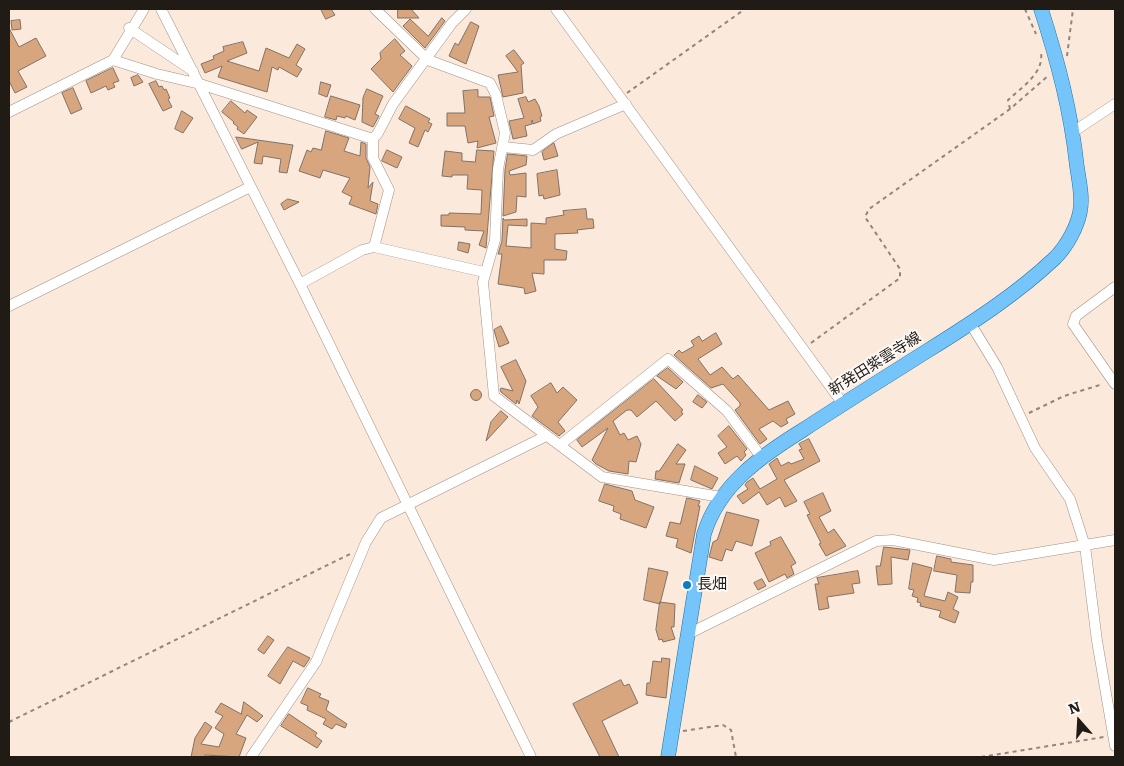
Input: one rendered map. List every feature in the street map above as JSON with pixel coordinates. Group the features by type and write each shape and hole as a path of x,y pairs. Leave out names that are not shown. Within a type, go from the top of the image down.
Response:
{"main road":[{"name":"新発田紫雲寺線","path":"668,757 704,534 710,515 721,496 742,474 762,458 1002,302 1056,256 1069,240 1077,223 1081,199 1073,132 1063,65 1041,9"}],"street":[{"path":"9,112 113,60 130,29 144,9"},
{"path":"161,9 300,284 531,757"},
{"path":"375,9 428,60 490,83 496,95 505,132 498,169 495,240 484,272 483,295 494,396 602,477 610,480 721,496"},
{"path":"374,247 375,234 388,190 373,158 373,139 393,104 428,60 452,23 466,9"},
{"path":"556,9 804,347 843,404"},
{"path":"130,29 194,72"},
{"path":"113,60 157,74 200,84 373,139"},
{"path":"503,147 533,150 556,134 624,100"},
{"path":"1073,132 1115,104"},
{"path":"9,306 250,187"},
{"path":"300,284 362,250 374,247 484,272"},
{"path":"1113,381 1073,324 1076,316 1115,287"},
{"path":"970,324 997,367 1035,448 1070,499 1085,546 1097,641 1114,740"},
{"path":"560,446 668,359 727,411 762,458"},
{"path":"251,757 316,662 364,547 381,518 407,503 546,436"},
{"path":"688,634 876,541 893,540 994,560 1115,540"}],"path":[{"path":"624,100 745,9"},
{"path":"1025,9 1037,36"},
{"path":"804,347 900,278 900,268 865,217 869,209 1010,109 1063,65 1073,9"},
{"path":"1010,109 1008,100 1035,74 1043,62 1041,52"},
{"path":"1021,417 1064,396 1113,381"},
{"path":"9,722 364,547"},
{"path":"671,733 724,725 731,730 736,757"},
{"path":"981,757 1114,740"}],"building":[{"path":"321,9 331,9 335,15 326,19"},
{"path":"398,9 411,9 419,18 398,18"},
{"path":"442,18 445,21 425,48 403,26 410,19 428,36"},
{"path":"20,20 21,29 12,30 11,21"},
{"path":"471,22 479,26 466,64 449,56 455,43 458,45"},
{"path":"9,28 19,47 36,38 46,56 18,71 27,87 15,93 9,81"},
{"path":"395,39 405,51 400,55 412,66 393,92 371,69 381,59 380,53"},
{"path":"243,42 247,53 227,61 259,71 266,48 289,58 297,44 305,49 296,65 302,69 297,77 279,67 278,70 272,67 267,92 218,77 222,66 205,73 201,64 214,59 213,56 224,51 223,47"},
{"path":"514,50 524,63 521,65 523,93 503,97 498,75 518,72 506,56"},
{"path":"113,68 119,81 113,83 115,87 108,90 106,86 91,93 86,81"},
{"path":"138,75 143,82 134,86 131,78"},
{"path":"156,81 159,87 162,86 164,90 166,89 170,98 168,99 172,107 163,111 149,84"},
{"path":"321,82 331,85 327,97 319,94"},
{"path":"73,88 82,109 71,114 62,93"},
{"path":"367,89 383,96 375,114 379,116 373,127 362,122 363,98"},
{"path":"478,90 478,97 490,97 494,116 489,117 496,143 477,148 478,141 468,143 465,126 447,126 447,113 465,113 463,91"},
{"path":"331,96 360,105 355,120 346,116 345,118 337,116 336,120 325,117"},
{"path":"526,97 528,102 535,99 542,116 540,117 541,121 533,124 532,120 532,124 525,126 527,136 513,139 509,121 524,118 518,99"},
{"path":"231,101 245,113 247,110 257,117 244,134 222,112"},
{"path":"406,106 430,119 428,122 432,124 428,132 425,130 418,147 409,143 415,128 399,119"},
{"path":"182,111 193,118 183,133 175,129"},
{"path":"326,131 349,138 344,151 360,156 361,142 366,144 366,158 370,167 368,188 373,182 370,201 378,204 376,214 349,204 352,197 342,192 350,178 323,170 320,178 299,171 307,150 311,152 313,148 321,150"},
{"path":"236,137 293,145 287,173 279,172 281,159 263,156 262,164 254,163 258,142 242,149"},
{"path":"554,143 558,156 544,160 542,152"},
{"path":"387,150 402,157 397,168 382,161"},
{"path":"477,150 494,151 486,248 479,245 484,231 465,230 465,227 441,226 441,215 449,215 449,213 481,214 482,190 467,189 468,175 442,176 445,151 462,153 462,161 475,162"},
{"path":"508,154 527,156 526,165 509,171 510,175 526,173 526,197 517,196 516,212 503,216 505,170"},
{"path":"557,170 560,195 544,199 543,195 539,196 537,174"},
{"path":"288,199 299,202 284,210 281,204"},
{"path":"586,209 587,219 593,219 594,228 577,230 578,233 555,234 555,249 567,251 566,260 544,260 544,274 532,273 536,291 525,294 524,288 498,284 502,254 498,254 502,241 503,218 504,220 527,219 527,226 508,225 506,246 531,248 531,223 546,224 546,218 564,215 563,211"},
{"path":"459,242 470,244 468,253 458,250"},
{"path":"501,326 509,343 499,347 494,330"},
{"path":"716,333 722,344 698,359 710,375 722,367 733,379 738,375 769,410 788,401 795,414 786,419 788,423 781,427 773,421 759,429 767,439 760,444 735,410 740,406 740,403 723,384 711,388 674,355 679,350 682,353 694,346 691,341 699,336 702,341"},
{"path":"516,360 526,381 519,404 517,400 516,404 500,390 501,388 513,391 501,367"},
{"path":"668,368 683,382 676,389 657,376"},
{"path":"654,379 683,410 681,411 683,414 675,421 656,401 637,417 631,410 627,410 613,421 620,435 624,433 628,440 637,436 641,444 636,462 629,461 628,474 609,471 596,464 592,460 608,428 582,447 577,440"},
{"path":"551,383 557,393 563,387 577,400 558,422 565,431 559,436 532,416 538,407 531,396"},
{"path":"476,389 482,395 476,401 470,395"},
{"path":"698,395 707,402 702,408 693,402"},
{"path":"501,411 508,417 486,441 491,422"},
{"path":"729,426 747,449 744,452 746,455 741,461 737,456 725,464 718,453 727,447 718,436"},
{"path":"809,439 820,461 784,480 797,501 785,507 780,497 767,505 759,492 743,504 737,496 748,489 745,485 747,482 753,478 760,489 777,479 769,464 777,458 781,466 804,459 799,450 802,449 799,444"},
{"path":"678,444 686,450 676,464 685,464 679,483 655,479 656,471 659,471"},
{"path":"695,466 718,478 712,489 691,480"},
{"path":"605,484 632,491 635,500 654,507 646,528 620,519 621,514 613,511 614,506 599,501"},
{"path":"823,493 831,511 819,517 828,533 834,529 846,546 826,556 807,515 810,514 804,502"},
{"path":"687,498 700,501 691,553 676,547 678,539 666,536 670,522 680,524"},
{"path":"727,512 759,520 752,546 736,541 732,551 726,549 722,561 709,557 713,542 717,540"},
{"path":"781,537 796,563 791,566 794,574 787,578 785,574 769,582 755,553 771,545 770,542"},
{"path":"884,547 910,550 908,560 891,557 892,584 878,585 876,566 880,566"},
{"path":"937,556 951,559 951,562 973,565 973,582 971,582 970,593 955,592 957,575 934,571"},
{"path":"913,563 932,568 924,596 945,601 948,592 958,597 953,609 959,612 955,623 939,617 941,611 920,606 921,603 917,602 918,598 912,596 914,590 909,589"},
{"path":"649,568 668,572 660,604 644,600"},
{"path":"858,571 860,583 852,584 854,593 827,597 829,608 819,610 815,584 819,584 817,578"},
{"path":"762,579 766,586 758,590 754,583"},
{"path":"660,602 675,604 674,627 671,627 675,639 663,642 662,639 659,640 656,630"},
{"path":"268,636 274,640 264,654 258,650"},
{"path":"288,647 310,658 304,667 293,661 280,684 268,676"},
{"path":"662,658 670,659 666,698 646,695 653,661 661,662"},
{"path":"621,680 624,686 629,684 638,703 602,721 619,757 600,757 573,704"},
{"path":"308,688 321,694 319,697 329,701 326,710 347,724 345,728 336,724 332,729 323,724 326,719 307,710 308,706 301,703"},
{"path":"244,702 263,716 257,722 247,715 236,734 246,738 239,757 205,755 205,757 191,757 195,738 205,722 212,727 201,744 219,747 224,734 215,728 223,716 215,712 221,703 241,714"},
{"path":"289,714 317,733 315,736 322,741 317,748 281,726"}],"place":[{"name":"長畑","path":"687,585"}]}
